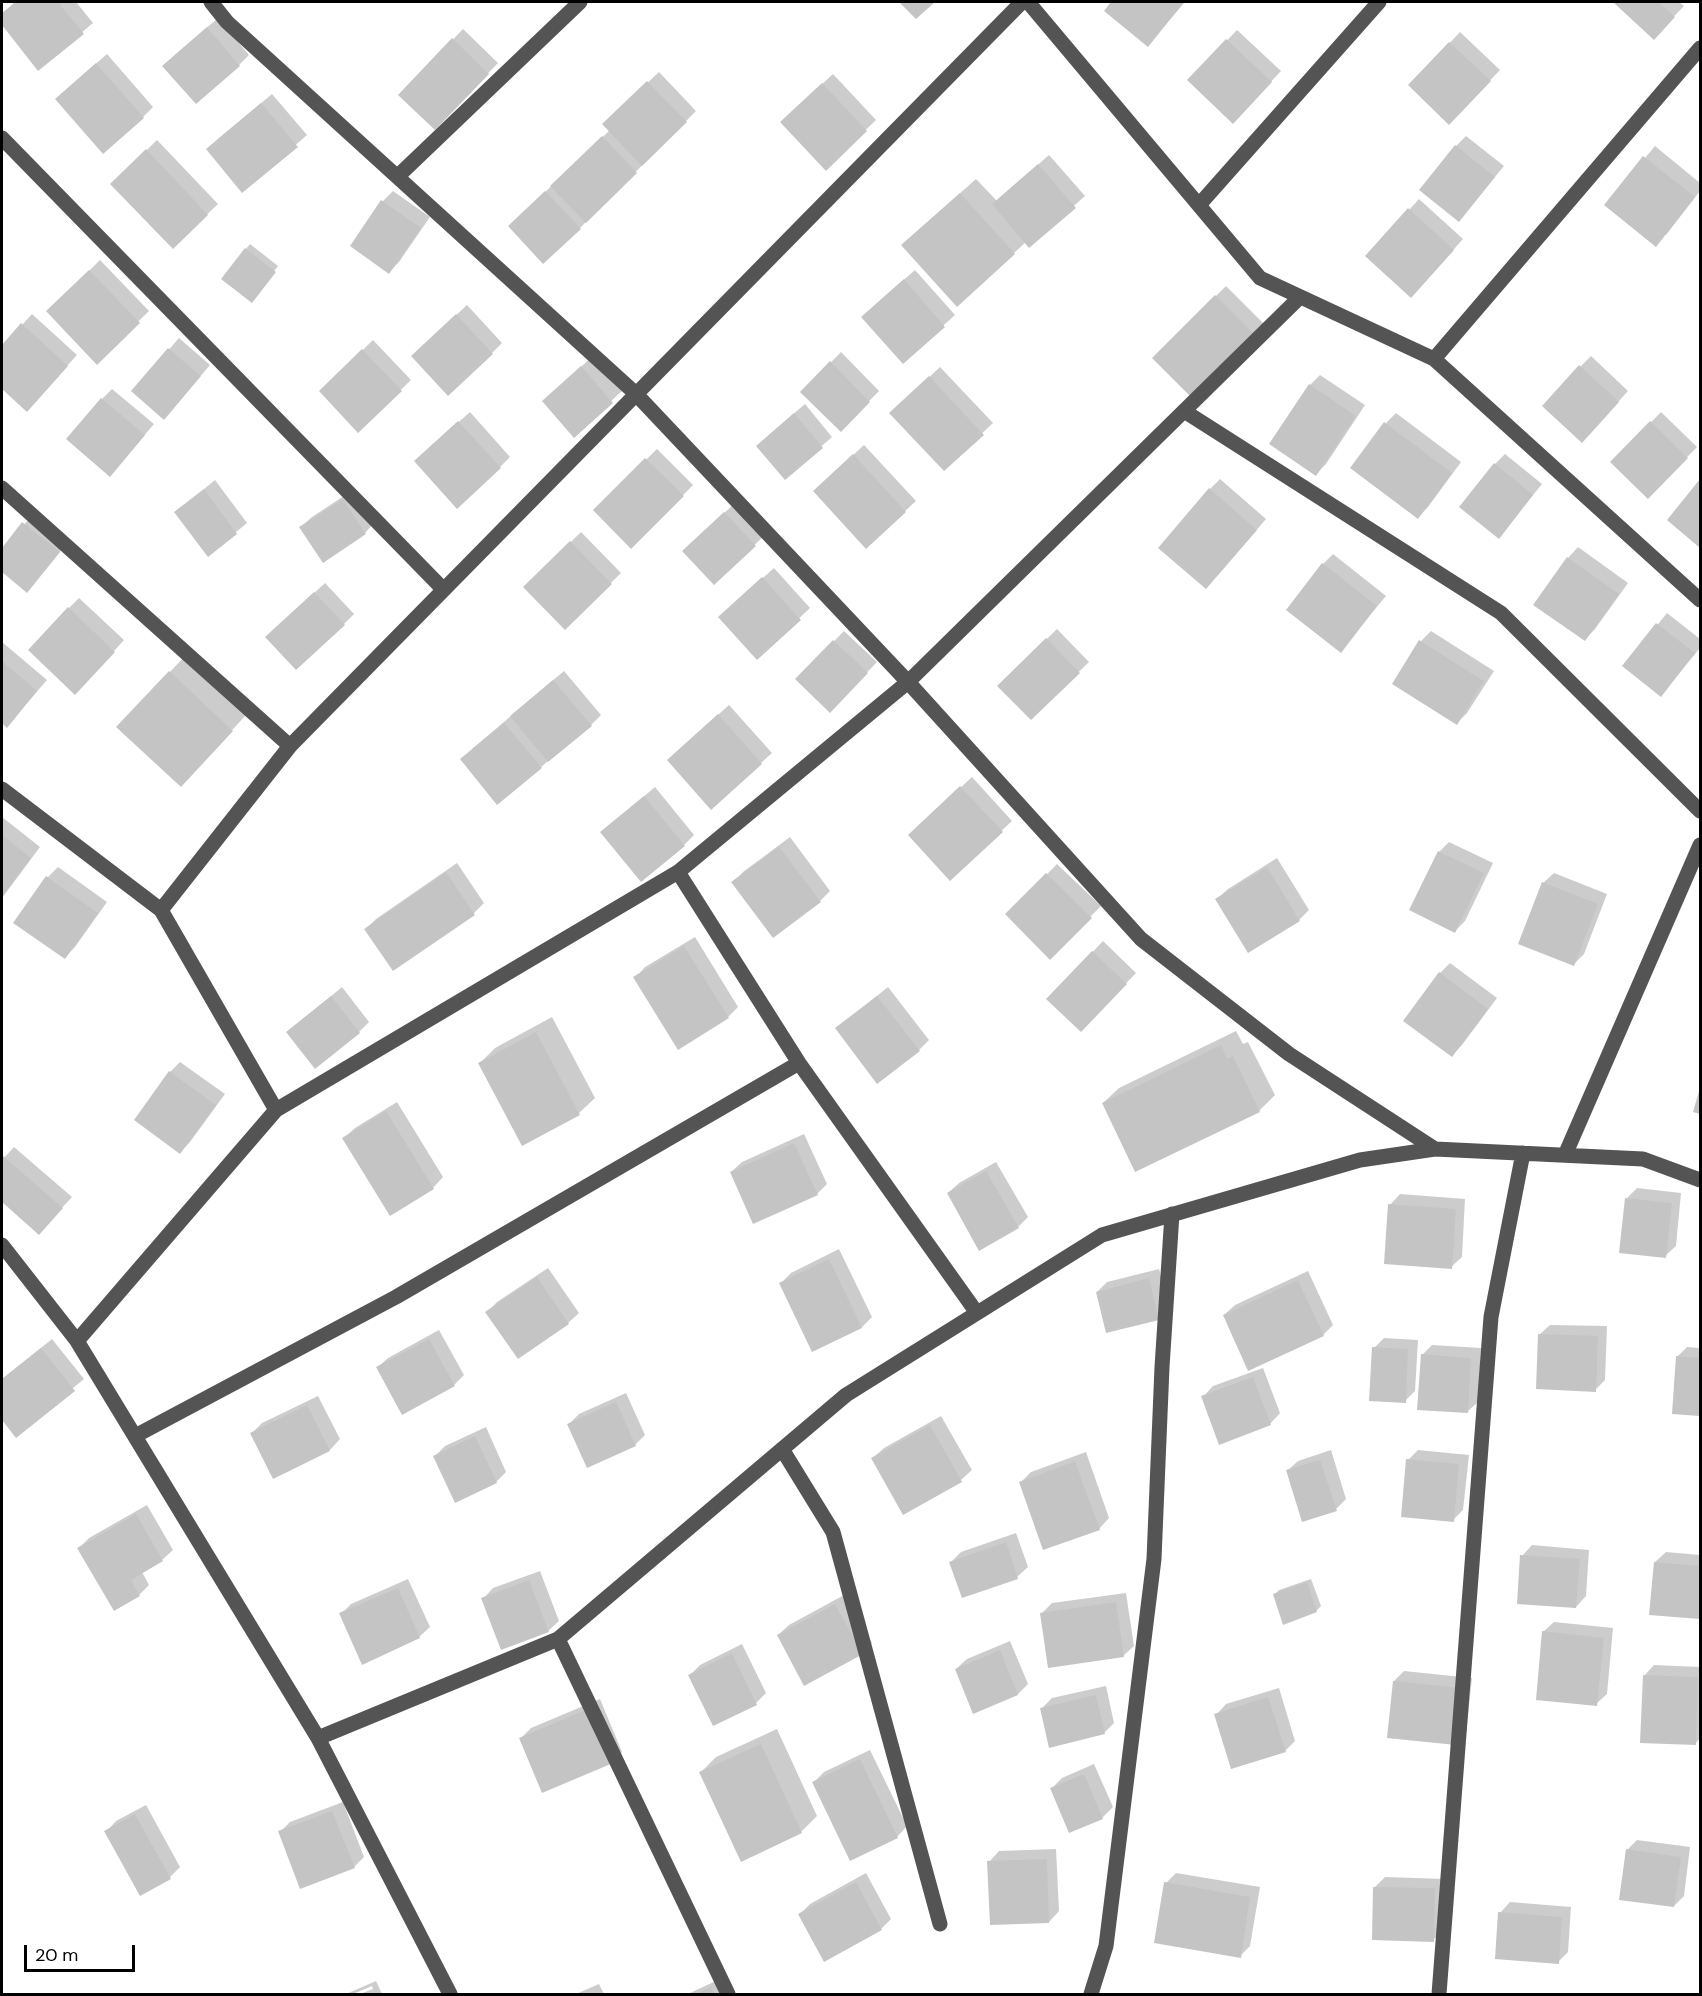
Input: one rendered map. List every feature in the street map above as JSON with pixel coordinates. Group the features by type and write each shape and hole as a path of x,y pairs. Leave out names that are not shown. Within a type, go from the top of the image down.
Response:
{"street":[{"path":"211,2 227,22 635,393 908,682 1142,939 1289,1054 1435,1149"},
{"path":"398,176 580,2"},
{"path":"161,910 290,746 1022,2"},
{"path":"1028,2 1260,278 1434,359 1701,600"},
{"path":"1199,205 1379,2"},
{"path":"1434,359 1701,48"},
{"path":"2,138 443,589"},
{"path":"77,1341 276,1110 678,872 908,682 1300,297"},
{"path":"1184,411 1501,613 1701,811"},
{"path":"2,488 290,746"},
{"path":"2,789 161,910 276,1110"},
{"path":"1565,1155 1701,845"},
{"path":"678,872 799,1063 977,1313"},
{"path":"135,1436 396,1297 799,1063"},
{"path":"318,1738 558,1640 846,1395 1102,1235 1360,1160 1435,1149 1643,1159 1701,1180"},
{"path":"1439,1995 1491,1317 1523,1153"},
{"path":"1091,1995 1106,1946 1154,1559 1162,1367 1172,1214"},
{"path":"2,1245 77,1341 318,1738 450,1995"},
{"path":"782,1449 832,1532 940,1923"},
{"path":"558,1640 728,1995"}],"building":[{"path":"16,2 58,2 84,34 38,71 2,25 2,13"},
{"path":"899,2 935,2 916,19"},
{"path":"1111,2 1184,2 1148,47 1104,11"},
{"path":"1613,2 1658,2 1675,17 1654,40"},
{"path":"207,27 240,66 196,104 162,66"},
{"path":"452,38 489,74 435,130 398,95"},
{"path":"1226,39 1272,82 1233,124 1187,80"},
{"path":"1449,42 1491,81 1449,125 1408,85"},
{"path":"96,63 144,118 103,154 55,99"},
{"path":"647,81 687,122 642,166 602,124"},
{"path":"822,83 867,131 826,171 780,122"},
{"path":"261,103 298,147 242,193 206,149"},
{"path":"602,136 637,173 586,223 550,186"},
{"path":"1455,145 1495,177 1459,222 1419,190"},
{"path":"146,149 208,215 173,249 110,184"},
{"path":"1643,156 1695,197 1656,247 1604,205"},
{"path":"1038,164 1076,208 1029,248 992,204"},
{"path":"545,191 581,229 543,264 508,226"},
{"path":"960,193 1015,254 957,307 901,245"},
{"path":"381,200 421,228 389,274 350,246"},
{"path":"1408,208 1454,250 1411,298 1365,256"},
{"path":"245,248 276,272 252,303 221,279"},
{"path":"89,270 140,323 97,365 46,311"},
{"path":"904,279 945,327 903,364 861,317"},
{"path":"1215,295 1255,335 1191,397 1152,358"},
{"path":"456,314 493,354 448,396 411,356"},
{"path":"21,323 68,366 27,412 2,389 2,345"},
{"path":"168,348 201,376 164,420 131,391"},
{"path":"362,349 402,391 358,433 319,391"},
{"path":"830,361 870,402 841,432 800,392"},
{"path":"1579,365 1619,402 1582,443 1542,406"},
{"path":"581,366 613,403 574,438 542,401"},
{"path":"929,376 984,435 944,471 889,413"},
{"path":"1309,384 1356,416 1316,476 1269,444"},
{"path":"101,398 145,435 110,477 66,439"},
{"path":"794,413 823,448 785,480 756,446"},
{"path":"458,421 501,468 457,509 414,461"},
{"path":"1650,421 1688,458 1648,499 1610,462"},
{"path":"1384,422 1452,473 1418,519 1350,468"},
{"path":"853,454 906,512 866,549 813,491"},
{"path":"645,458 684,496 631,549 593,510"},
{"path":"1494,463 1533,495 1499,539 1459,507"},
{"path":"1700,479 1700,548 1667,520"},
{"path":"1209,488 1257,530 1206,589 1158,548"},
{"path":"204,489 237,534 208,557 174,512"},
{"path":"343,499 366,534 323,563 299,527"},
{"path":"724,512 756,546 714,585 682,551"},
{"path":"22,522 60,552 27,593 2,572 2,548"},
{"path":"570,541 612,584 565,630 523,587"},
{"path":"1567,557 1619,594 1585,641 1533,605"},
{"path":"1322,563 1377,606 1341,653 1286,610"},
{"path":"762,577 801,620 757,660 718,617"},
{"path":"314,592 345,625 296,670 265,637"},
{"path":"68,607 115,652 75,695 28,650"},
{"path":"1656,623 1695,653 1661,697 1622,666"},
{"path":"1046,638 1080,673 1031,720 997,686"},
{"path":"833,640 868,673 830,713 795,679"},
{"path":"1419,640 1484,681 1457,725 1392,684"},
{"path":"2,661 37,691 7,728 2,723"},
{"path":"169,671 233,731 181,787 116,727"},
{"path":"553,680 592,726 548,762 510,716"},
{"path":"718,714 762,764 711,810 667,760"},
{"path":"504,723 542,768 497,805 460,759"},
{"path":"960,786 1003,832 950,881 908,835"},
{"path":"644,796 685,846 641,882 600,832"},
{"path":"2,835 31,858 2,897"},
{"path":"779,847 821,902 773,938 731,882"},
{"path":"1438,851 1484,873 1455,933 1409,910"},
{"path":"1267,867 1300,921 1248,953 1215,899"},
{"path":"446,872 475,915 393,971 364,929"},
{"path":"1046,873 1092,918 1050,960 1005,914"},
{"path":"46,876 98,913 65,959 13,923"},
{"path":"1542,882 1598,904 1574,966 1518,944"},
{"path":"684,946 729,1018 678,1050 633,977"},
{"path":"1092,951 1127,984 1081,1032 1046,999"},
{"path":"1439,972 1488,1009 1452,1057 1403,1021"},
{"path":"331,996 360,1033 315,1069 286,1032"},
{"path":"877,996 920,1051 877,1084 835,1028"},
{"path":"536,1032 580,1115 522,1146 478,1063"},
{"path":"1221,1045 1227,1059 1233,1056 1260,1112 1135,1172 1102,1103"},
{"path":"169,1071 216,1105 180,1154 134,1120"},
{"path":"1700,1088 1700,1114 1693,1112"},
{"path":"386,1111 434,1189 390,1216 342,1138"},
{"path":"794,1143 818,1195 753,1224 730,1172"},
{"path":"3,1156 63,1208 39,1235 2,1202"},
{"path":"986,1171 1019,1228 979,1251 947,1193"},
{"path":"1625,1198 1672,1203 1666,1258 1619,1253"},
{"path":"1388,1204 1456,1209 1452,1269 1384,1264"},
{"path":"829,1259 862,1328 812,1352 779,1283"},
{"path":"537,1277 569,1324 518,1359 485,1312"},
{"path":"1149,1278 1159,1320 1106,1333 1096,1292"},
{"path":"1298,1280 1324,1336 1248,1371 1223,1315"},
{"path":"1538,1334 1598,1336 1596,1392 1536,1389"},
{"path":"429,1339 455,1386 402,1415 376,1367"},
{"path":"1372,1347 1408,1349 1406,1403 1369,1401"},
{"path":"41,1348 75,1391 16,1438 2,1420 2,1379"},
{"path":"1421,1354 1471,1358 1468,1413 1417,1410"},
{"path":"1676,1356 1700,1358 1700,1416 1672,1414"},
{"path":"1253,1377 1271,1425 1219,1445 1201,1396"},
{"path":"616,1402 636,1446 587,1468 567,1424"},
{"path":"307,1405 330,1451 273,1479 250,1433"},
{"path":"930,1425 962,1482 903,1515 871,1458"},
{"path":"475,1436 497,1483 455,1503 433,1456"},
{"path":"1406,1459 1459,1464 1454,1522 1401,1517"},
{"path":"1320,1460 1337,1511 1302,1522 1286,1470"},
{"path":"1075,1461 1100,1530 1043,1550 1019,1482"},
{"path":"136,1514 163,1561 131,1580 140,1596 114,1611 77,1548"},
{"path":"1006,1542 1018,1579 962,1598 949,1562"},
{"path":"1520,1555 1580,1559 1576,1608 1517,1604"},
{"path":"1654,1562 1700,1566 1700,1619 1649,1615"},
{"path":"529,1580 549,1632 501,1650 481,1598"},
{"path":"1307,1582 1317,1612 1283,1625 1273,1594"},
{"path":"398,1588 420,1638 362,1665 339,1613"},
{"path":"1116,1602 1124,1657 1048,1668 1040,1613"},
{"path":"835,1604 863,1654 804,1686 777,1635"},
{"path":"1542,1631 1604,1638 1597,1706 1536,1700"},
{"path":"1000,1650 1018,1695 973,1714 955,1669"},
{"path":"732,1653 757,1705 713,1726 688,1675"},
{"path":"1643,1675 1698,1677 1696,1745 1640,1743"},
{"path":"1393,1681 1462,1688 1456,1745 1387,1738"},
{"path":"1096,1695 1105,1734 1049,1748 1040,1708"},
{"path":"1268,1697 1286,1752 1231,1769 1214,1714"},
{"path":"590,1708 613,1763 542,1793 519,1738"},
{"path":"761,1744 802,1833 741,1862 699,1772"},
{"path":"860,1759 898,1838 850,1861 812,1782"},
{"path":"1084,1774 1103,1819 1069,1833 1050,1788"},
{"path":"332,1811 355,1868 300,1889 278,1831"},
{"path":"135,1814 171,1879 140,1896 104,1831"},
{"path":"1626,1849 1681,1857 1674,1907 1619,1900"},
{"path":"1047,1859 1049,1923 990,1925 987,1861"},
{"path":"856,1882 882,1930 824,1962 798,1914"},
{"path":"1164,1882 1250,1897 1241,1958 1154,1943"},
{"path":"1373,1887 1435,1888 1434,1942 1372,1940"},
{"path":"1498,1912 1562,1917 1559,1964 1495,1959"},
{"path":"711,1987 715,1994 696,1994"}]}
